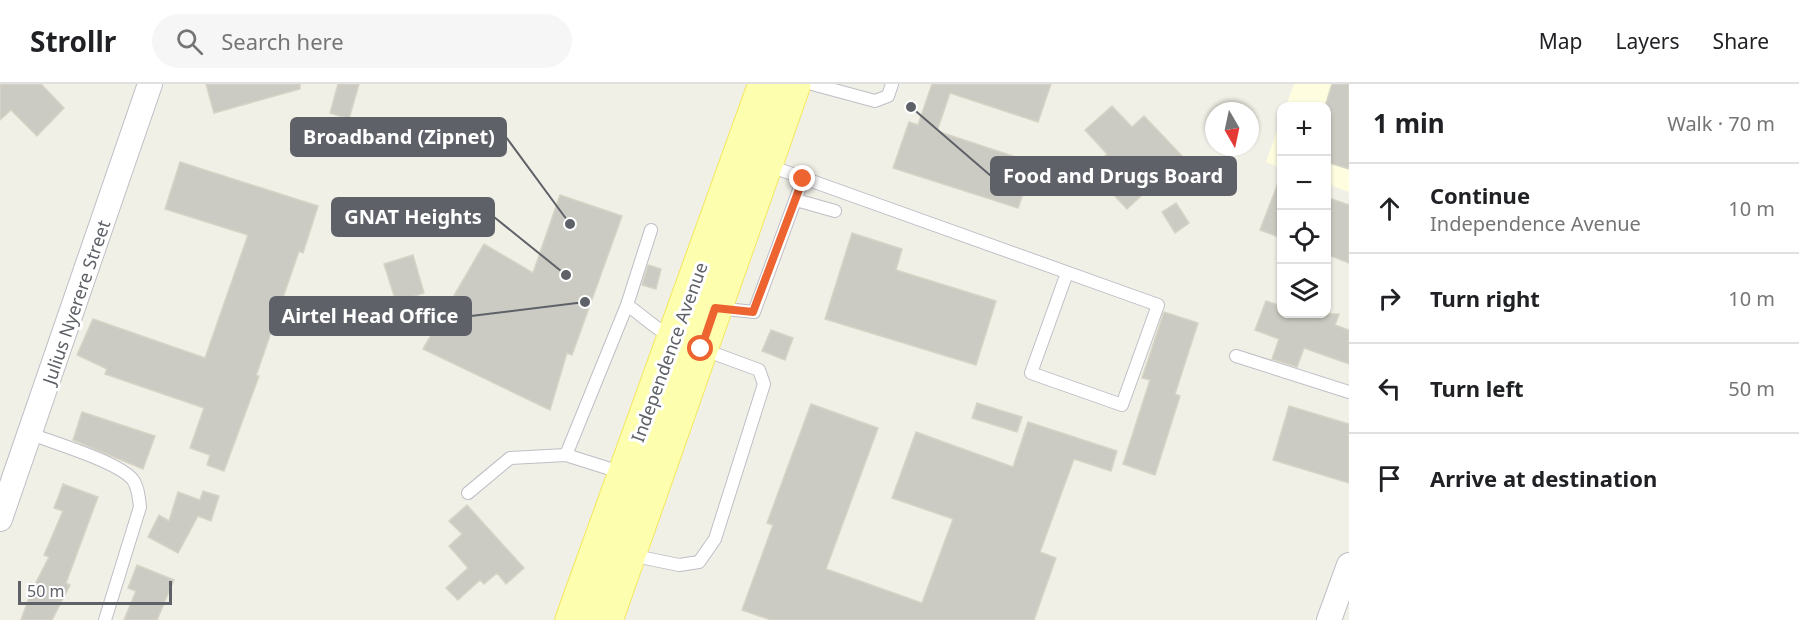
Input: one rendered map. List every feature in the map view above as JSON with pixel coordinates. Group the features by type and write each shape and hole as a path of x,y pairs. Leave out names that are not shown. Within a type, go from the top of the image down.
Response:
{"main road":[{"name":"Independence Avenue","path":"606,620 628,555 765,84"},
{"name":"Independence Avenue","path":"572,620 624,473 688,343 715,308 794,84"}],"street":[{"name":"Julius Nyerere Street","path":"0,519 150,84"},
{"path":"1329,620 1349,565"}],"lane":[{"path":"812,84 875,101 888,96 892,84"},
{"path":"766,165 1158,305 1122,405 1031,373 1067,273"},
{"path":"715,308 753,312 803,179"},
{"path":"796,200 835,211"},
{"path":"566,455 627,305 651,231"},
{"path":"627,305 656,324 661,332 759,370 764,384 715,539 699,562 678,565 628,555"},
{"path":"1236,356 1349,392"},
{"path":"31,434 119,468 133,480 139,494 140,507 105,620"},
{"path":"468,494 510,458 566,455 624,473"}],"shaded area":[{"path":"1294,84 1349,84 1349,192 1331,185 1331,102 1287,102"},
{"path":"1277,130 1277,166 1266,162"}],"building":[{"path":"0,84 41,84 64,108 37,136 11,110 0,120"},
{"path":"206,84 300,84 300,89 214,113"},
{"path":"338,84 359,84 349,119 330,113"},
{"path":"932,84 1051,84 1038,122 950,93 937,131 1034,163 1018,208 893,168 909,122 918,125"},
{"path":"1332,84 1349,84 1349,169 1331,164 1331,102 1326,102"},
{"path":"1112,106 1132,127 1144,116 1183,157 1127,209 1090,170 1107,154 1085,130"},
{"path":"180,162 318,206 303,253 299,251 256,376 259,376 224,471 207,465 210,455 190,448 204,408 105,374 107,369 77,355 93,319 205,358 248,235 165,209"},
{"path":"1277,186 1277,236 1260,230"},
{"path":"560,195 622,216 572,355 567,353 550,410 423,349 484,244 533,273"},
{"path":"1331,199 1349,205 1349,263 1331,256"},
{"path":"1176,203 1189,223 1175,233 1162,212"},
{"path":"852,233 902,249 896,270 996,301 976,365 825,319"},
{"path":"413,255 424,293 396,302 384,264"},
{"path":"648,265 661,269 656,289 642,285"},
{"path":"1266,301 1277,305 1277,318 1331,318 1331,314 1339,314 1335,325 1349,330 1349,364 1304,348 1297,367 1272,359 1279,339 1255,330"},
{"path":"1164,312 1198,323 1175,394 1180,396 1155,475 1123,464 1150,380 1142,378"},
{"path":"771,330 793,338 785,360 762,351"},
{"path":"977,403 1022,417 1017,432 972,418"},
{"path":"811,404 878,428 826,569 922,603 953,519 892,498 916,432 1013,467 1028,422 1117,451 1111,471 1074,459 1040,552 1056,558 1034,620 771,620 742,610 773,525 767,523"},
{"path":"1289,406 1349,424 1349,483 1273,460"},
{"path":"82,412 155,436 143,469 73,440"},
{"path":"63,484 98,497 66,583 70,585 52,620 21,620 31,592 49,557 44,555 63,511 54,508"},
{"path":"203,491 219,496 211,521 198,516 178,553 148,537 159,515 169,521 178,492 200,500"},
{"path":"467,505 524,568 506,584 497,573 484,584 480,580 458,600 446,588 468,568 449,546 462,534 449,521"},
{"path":"137,565 174,580 157,620 124,620 136,591 128,588"}],"place":[{"name":"Food and Drugs Board","path":"911,107"},
{"name":"Broadband (Zipnet)","path":"570,224"},
{"name":"GNAT Heights","path":"566,275"},
{"name":"Airtel Head Office","path":"585,302"}],"route":[{"path":"701,349 715,308 753,312 803,179"}]}
